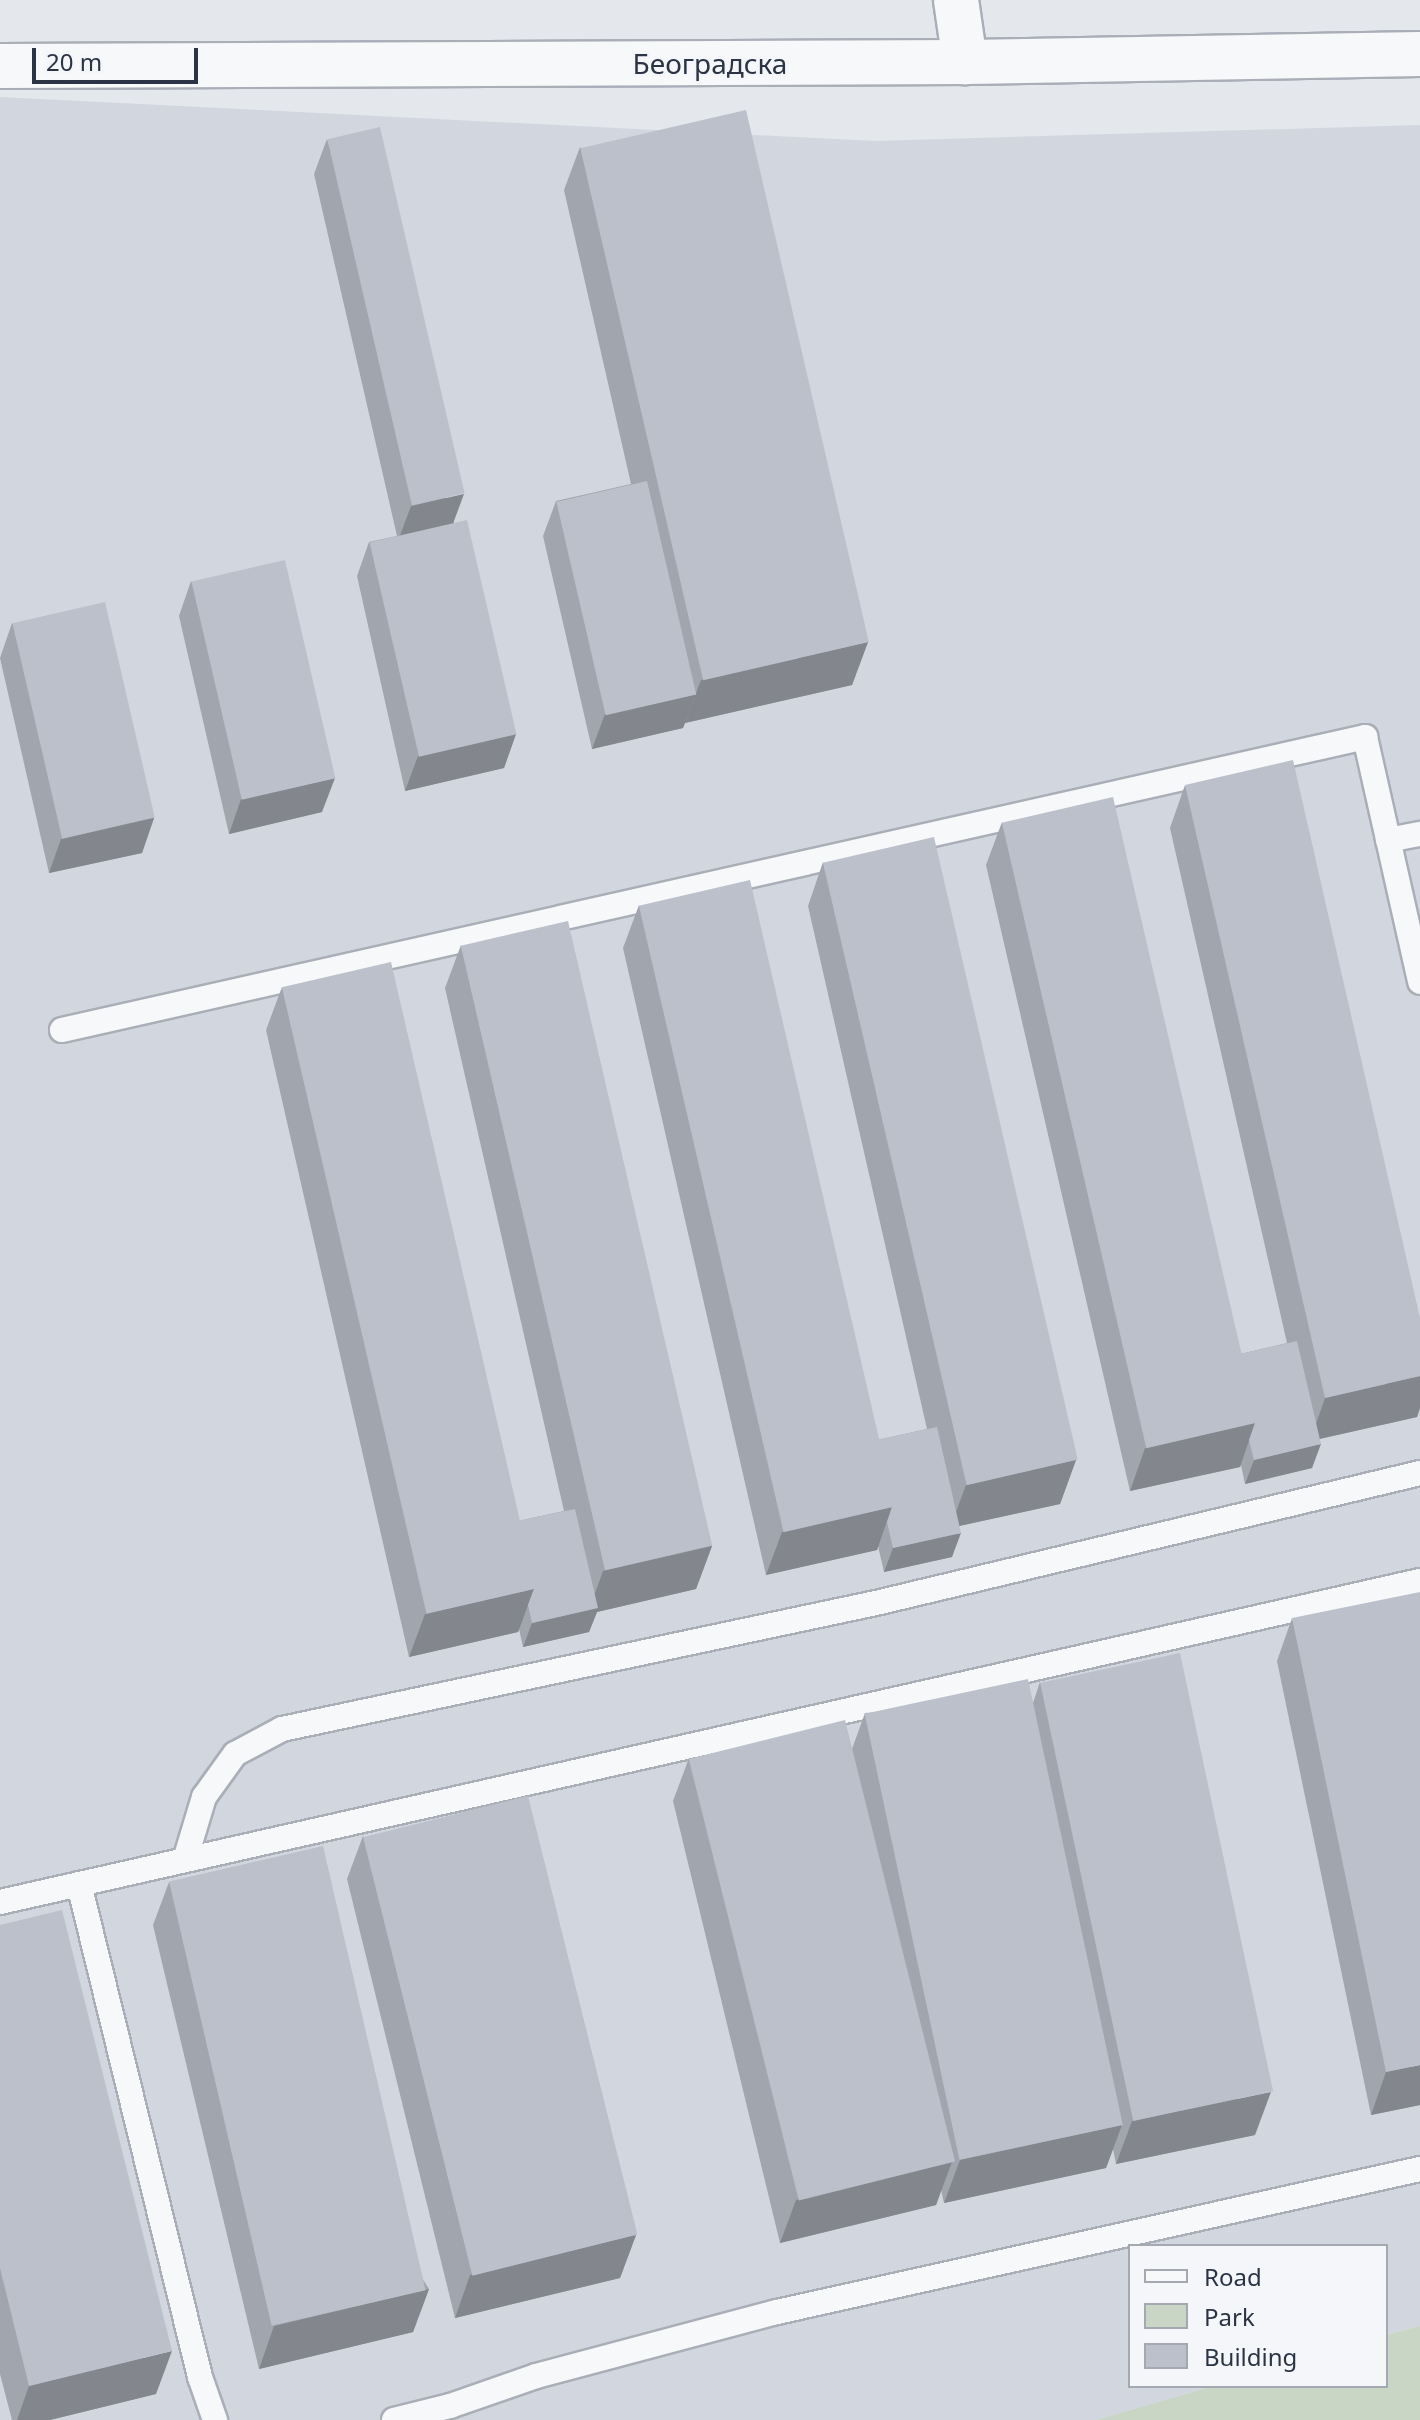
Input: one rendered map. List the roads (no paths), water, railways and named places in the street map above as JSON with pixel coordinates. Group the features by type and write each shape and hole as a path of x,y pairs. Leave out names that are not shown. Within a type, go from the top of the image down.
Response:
{"street":[{"path":"956,0 965,62"},
{"name":"Београдска","path":"0,66 965,62 1420,54"}],"lane":[{"path":"62,1030 1365,737 1420,982"},
{"path":"1388,840 1420,834"},
{"path":"185,1860 204,1797 235,1754 282,1729 876,1603 1420,1473"},
{"path":"0,1902 1420,1581"},
{"path":"79,1884 200,2377 215,2420"},
{"path":"394,2420 450,2406 536,2376 777,2312 1420,2169"}]}
